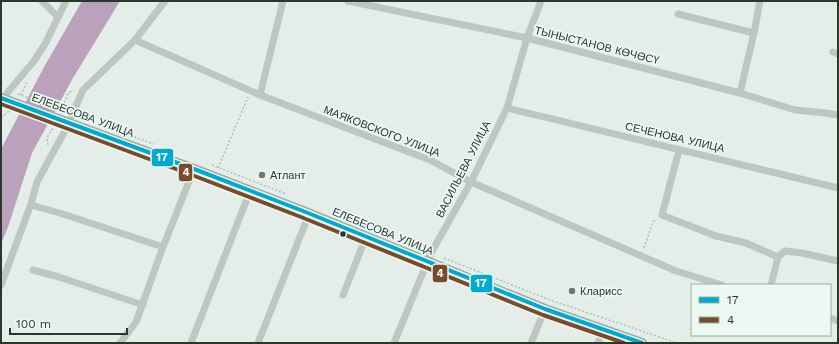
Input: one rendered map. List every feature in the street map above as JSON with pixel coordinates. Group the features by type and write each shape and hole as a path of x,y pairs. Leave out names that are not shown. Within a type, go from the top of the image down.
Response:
{"main road":[{"name":"ЕЛЕБЕСОВА УЛИЦА","path":"2,101 22,99 61,119 194,168 545,309 642,343"}],"street":[{"path":"42,1 58,17"},
{"path":"2,101 34,62 45,44 66,1"},
{"path":"1,285 37,182 63,135 61,119 73,114 83,90 135,40 165,1"},
{"path":"260,95 284,1"},
{"name":"ТЫНЫСТАНОВ КӨЧӨСҮ","path":"348,1 527,38 740,93 795,110 826,113 838,116"},
{"name":"ВАСИЛЬЕВА УЛИЦА","path":"394,343 431,253 471,182 507,108 527,38 541,1"},
{"path":"740,93 760,1"},
{"path":"678,14 754,33"},
{"name":"МАЯКОВСКОГО УЛИЦА","path":"135,40 250,91 430,160 471,182 676,271 719,284"},
{"name":"СЕЧЕНОВА УЛИЦА","path":"507,108 838,188"},
{"path":"679,150 662,215 716,236 746,243 778,257"},
{"path":"120,343 136,322 194,168"},
{"path":"191,343 250,191"},
{"path":"30,205 63,214 163,247"},
{"path":"258,343 309,214"},
{"path":"342,295 366,237"},
{"path":"771,284 778,257 785,251 838,261"},
{"path":"33,270 59,277 143,305"},
{"path":"531,343 545,309"},
{"path":"598,343 604,330"}],"path":[{"path":"29,77 22,99 58,108"},
{"path":"218,168 250,91"},
{"path":"47,138 61,119 69,92"},
{"path":"1,120 2,115 10,110"},
{"path":"641,256 653,222 662,215"}],"shaded area":[{"path":"82,1 120,1 73,78 32,153 1,244 1,149 44,67"}],"transit line":[{"name":"17","path":"1,98 303,211 545,309 642,343"},
{"name":"4","path":"1,104 301,217 543,315 624,343"}],"place":[{"name":"Атлант","path":"262,175"},
{"name":"Кларисс","path":"572,291"}]}
